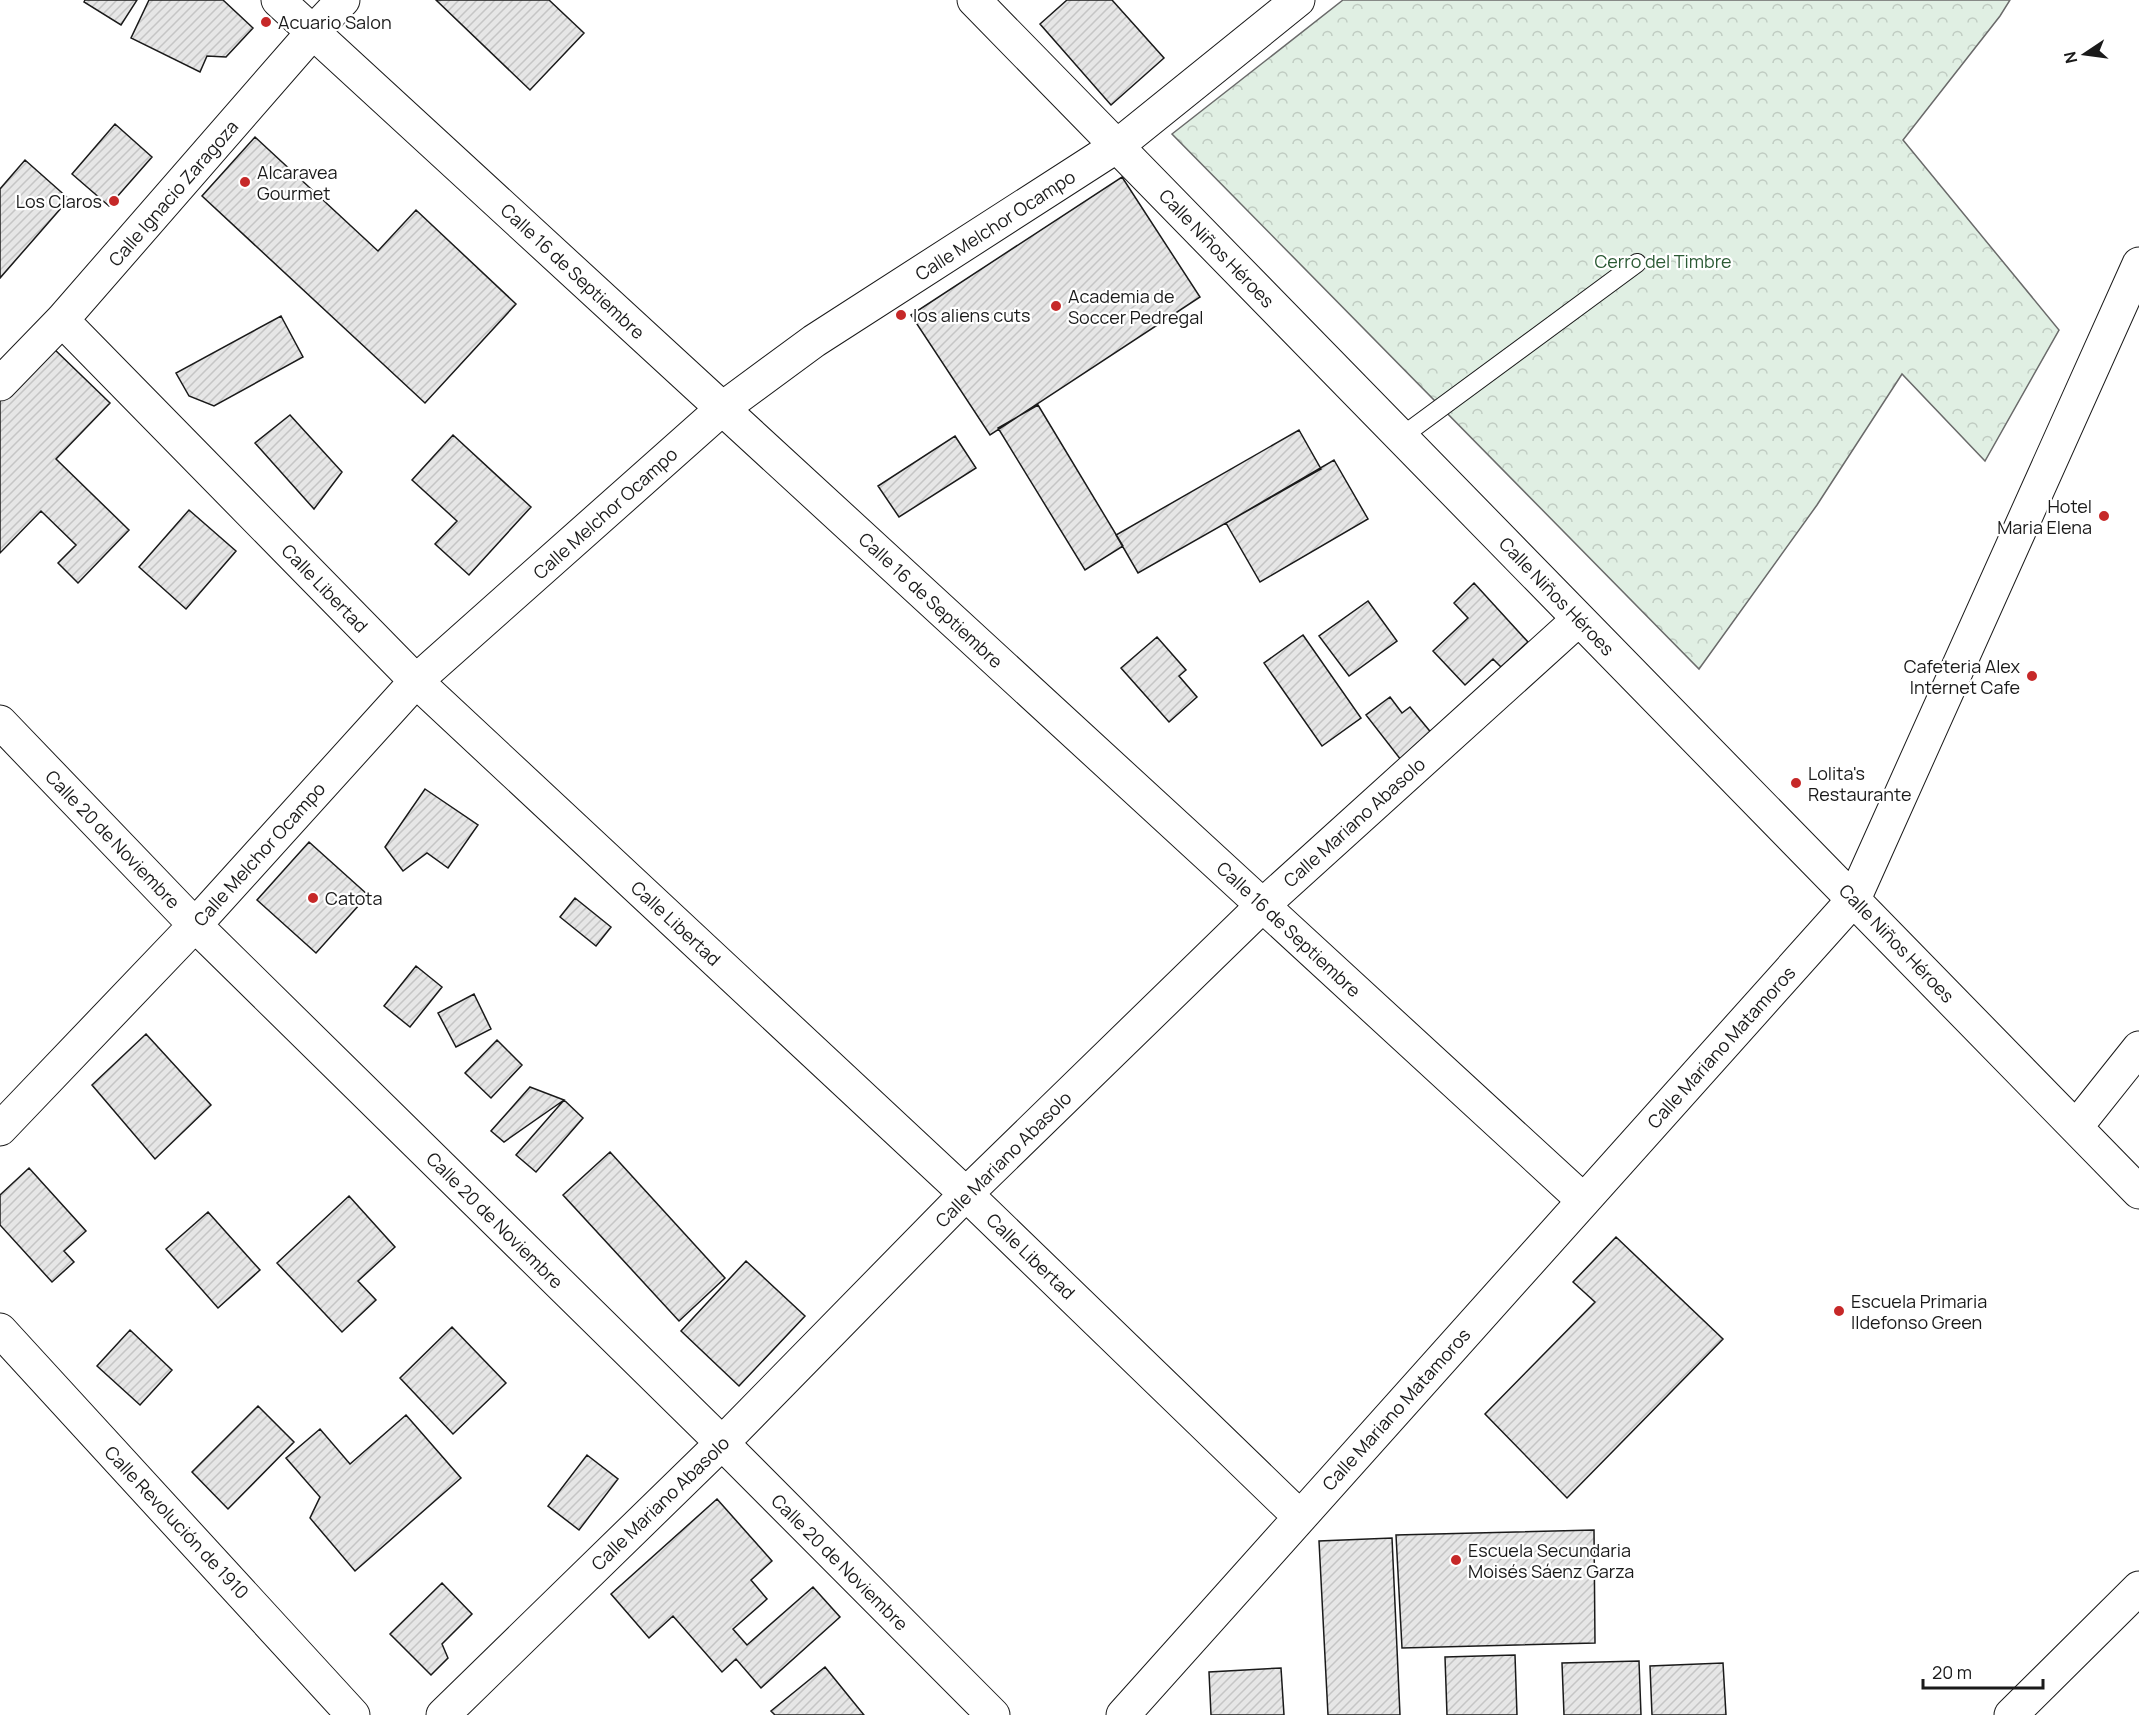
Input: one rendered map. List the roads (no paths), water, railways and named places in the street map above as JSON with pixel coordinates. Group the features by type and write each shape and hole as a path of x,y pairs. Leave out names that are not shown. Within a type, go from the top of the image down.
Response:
{"street":[{"name":"Calle 16 de Septiembre","path":"278,0 1583,1200"},
{"name":"Calle Ignacio Zaragoza","path":"0,384 62,320 313,32 344,0"},
{"name":"Calle Niños Héroes","path":"974,0 2139,1192"},
{"name":"Calle Melchor Ocampo","path":"0,1129 195,925 416,681 723,408 814,341 1117,146 1298,0"},
{"name":"Calle Mariano Matamoros","path":"1123,1715 1854,899 2139,264"},
{"name":"Calle Libertad","path":"62,320 416,681 966,1194 1300,1517"},
{"name":"Calle Mariano Abasolo","path":"443,1715 722,1443 966,1194 1263,906 1579,618"},
{"name":"Calle 20 de Noviembre","path":"0,722 195,925 722,1443 993,1715"},
{"path":"2076,1127 2139,1048"},
{"name":"Calle Revolución de 1910","path":"0,1330 353,1715"},
{"path":"2012,1715 2139,1587"}],"lane":[{"path":"1401,437 1637,263"}],"place":[{"name":"Acuario Salon","path":"266,22"},
{"name":"Alcaravea Gourmet","path":"245,182"},
{"name":"Los Claros","path":"114,201"},
{"name":"Academia de Soccer Pedregal","path":"1056,306"},
{"name":"los aliens cuts","path":"901,315"},
{"name":"Hotel Maria Elena","path":"2104,516"},
{"name":"Cafeteria Alex Internet Cafe","path":"2032,676"},
{"name":"Lolita's Restaurante","path":"1796,783"},
{"name":"Catota","path":"313,898"},
{"name":"Escuela Primaria Ildefonso Green","path":"1839,1311"},
{"name":"Escuela Secundaria Moisés Sáenz Garza","path":"1456,1560"}],"park label":[{"name":"Cerro del Timbre","path":"1663,261"}]}
